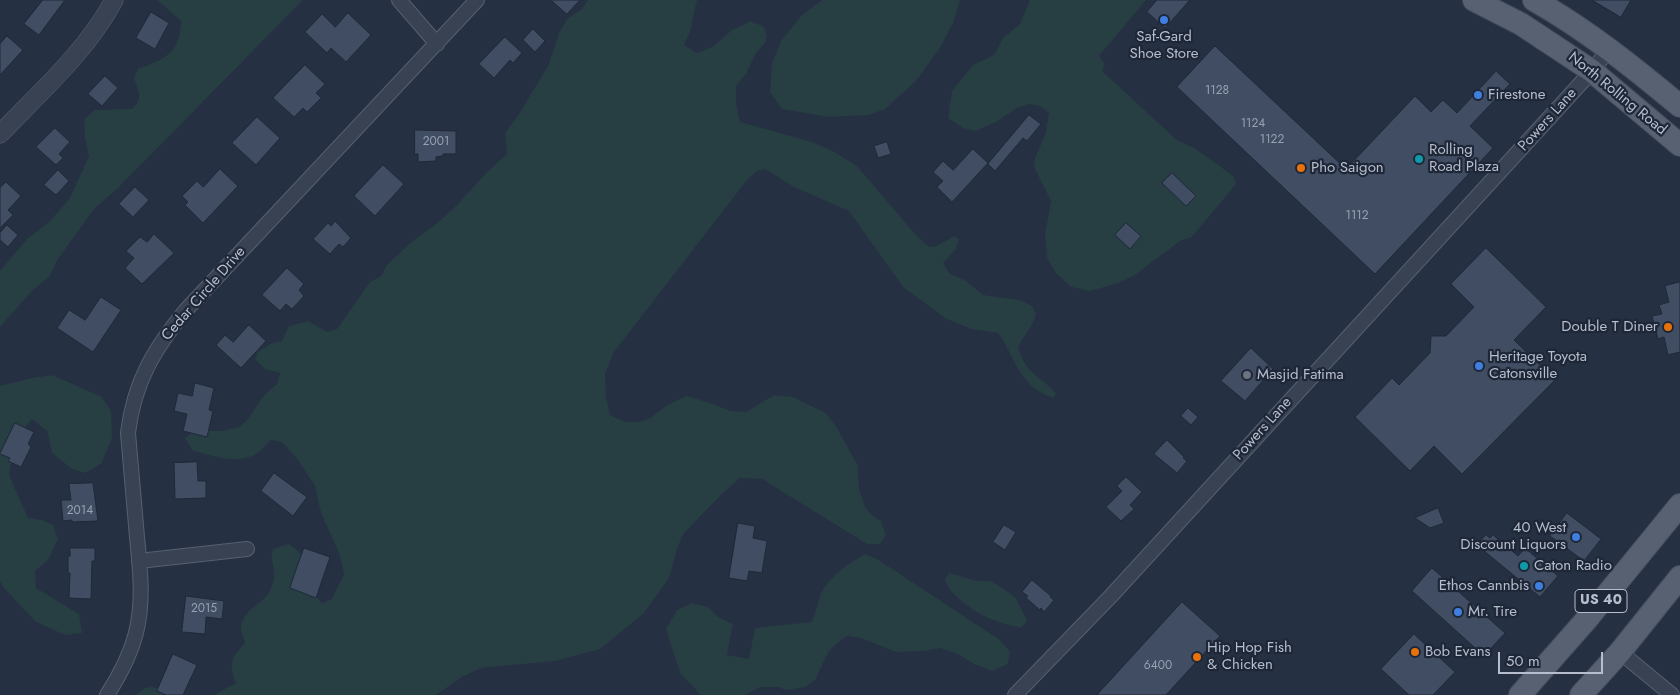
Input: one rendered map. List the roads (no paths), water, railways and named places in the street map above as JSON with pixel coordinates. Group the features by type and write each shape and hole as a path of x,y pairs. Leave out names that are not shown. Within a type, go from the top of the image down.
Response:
{"main road":[{"name":"North Rolling Road","path":"1474,0 1521,24 1592,71 1680,145"},
{"name":"North Rolling Road","path":"1534,0 1570,21 1609,49 1680,106"},
{"name":"US 40","path":"1520,695 1587,619 1680,505"},
{"name":"US 40","path":"1581,695 1620,652 1680,577"}],"street":[{"path":"0,134 94,32 114,0"},
{"path":"399,0 437,44"},
{"name":"Cedar Circle Drive","path":"107,695 128,658 140,612 139,561 128,433 130,414 138,387 152,358 167,334 186,310 478,0"},
{"name":"Powers Lane","path":"1015,695 1111,596 1592,71 1609,49"},
{"path":"139,561 247,549"},
{"path":"1620,652 1672,695"}],"place":[{"name":"Saf-Gard Shoe Store","path":"1164,20"},
{"name":"Firestone","path":"1478,95"},
{"name":"Rolling Road Plaza","path":"1419,159"},
{"name":"Pho Saigon","path":"1301,168"},
{"name":"Double T Diner","path":"1668,327"},
{"name":"Heritage Toyota Catonsville","path":"1479,366"},
{"name":"Masjid Fatima","path":"1247,375"},
{"name":"40 West Discount Liquors","path":"1576,537"},
{"name":"Caton Radio","path":"1524,566"},
{"name":"Ethos Cannbis","path":"1539,586"},
{"name":"Mr. Tire","path":"1458,612"},
{"name":"Bob Evans","path":"1415,652"},
{"name":"Hip Hop Fish & Chicken","path":"1197,657"}]}
